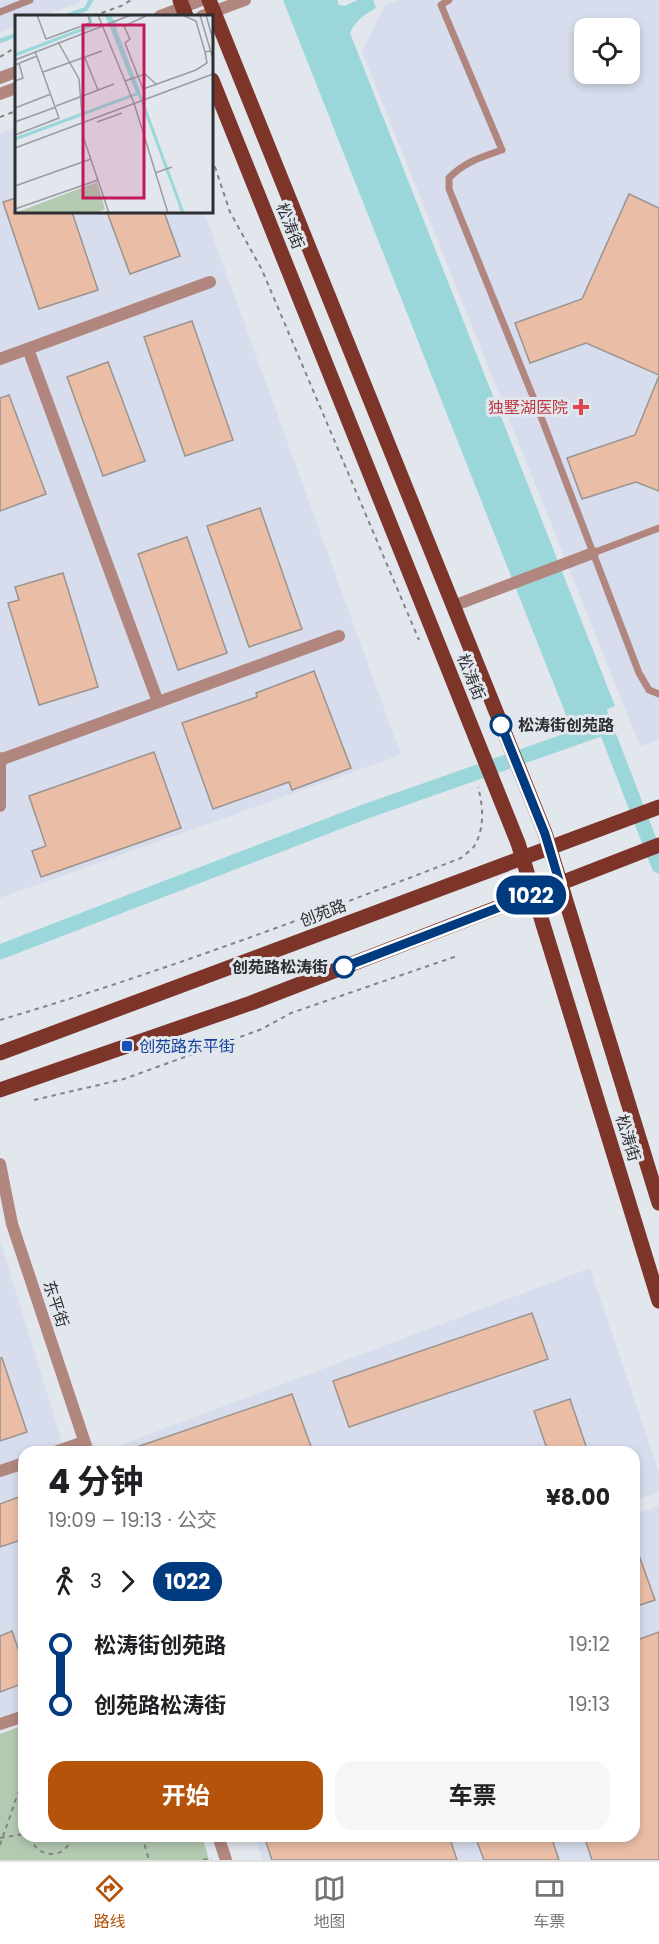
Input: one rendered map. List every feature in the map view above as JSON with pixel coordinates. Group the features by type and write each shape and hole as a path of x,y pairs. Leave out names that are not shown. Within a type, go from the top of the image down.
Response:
{"main road":[{"name":"松涛街","path":"213,22 527,789 549,848 659,1203"},
{"name":"松涛街","path":"213,82 522,858 659,1301"},
{"name":"创苑路","path":"0,1053 659,807"},
{"path":"0,1090 251,1002 659,844"}],"street":[{"path":"163,15 202,0"},
{"path":"208,10 245,0"},
{"path":"0,78 15,72"},
{"path":"0,94 15,88"},
{"path":"0,359 210,282"},
{"path":"28,349 158,702"},
{"path":"453,606 593,553"},
{"path":"0,806 0,759 339,636"},
{"name":"东平街","path":"0,1164 12,1224 86,1446"},
{"path":"0,1471 18,1465"},
{"path":"0,1724 18,1718"},
{"path":"219,1842 220,1859"}],"lane":[{"path":"0,12 30,0"},
{"path":"449,0 441,5 502,150 465,164 456,170 449,178 449,189 540,414 639,673 650,690 659,694"},
{"path":"593,553 659,528"}],"path":[{"path":"96,15 131,0"},
{"path":"0,57 15,48"},
{"path":"0,117 15,111"},
{"path":"213,161 231,212 262,270 423,649"},
{"path":"0,1020 102,990 341,905 461,858 475,846 482,825 482,800 476,778"},
{"path":"34,1100 124,1079 262,1029 291,1013 457,956"},
{"path":"0,1845 18,1793"},
{"path":"1,1837 18,1835"},
{"path":"32,1842 37,1854 56,1859 64,1854 70,1842"},
{"path":"144,1842 149,1860"},
{"path":"203,1860 220,1859"}],"shaded area":[{"path":"0,0 80,0 79,3 45,15 15,15 15,26 0,32"},
{"name":"独墅湖医院","path":"399,0 659,0 659,740 640,746 362,52 385,5"},
{"path":"15,127 15,213 204,213 401,755 0,898 0,133"},
{"path":"0,1240 63,1446 18,1446 18,1711 0,1717"},
{"path":"590,1268 659,1473 659,1492 640,1498 640,1446 118,1446"},
{"path":"659,1506 659,1860 263,1860 257,1842 640,1842 640,1512"}],"green space":[{"path":"18,1727 18,1842 204,1842 209,1860 0,1860 0,1734"}],"water":[{"path":"283,0 337,0 339,5 344,6 358,0 373,0 376,8 361,18 350,33 615,706 570,725"}],"building":[{"path":"629,194 659,208 659,375 586,343 530,363 515,323 582,299"},
{"path":"15,198 15,213 72,213 98,290 39,309 3,202"},
{"path":"107,213 164,213 180,256 130,274"},
{"path":"192,321 233,440 185,456 144,337"},
{"path":"108,362 145,461 103,476 67,377"},
{"path":"659,376 659,491 636,482 582,499 567,458 635,435"},
{"path":"9,395 46,494 0,511 0,398"},
{"path":"260,508 302,629 249,647 207,526"},
{"path":"187,537 227,653 178,670 138,554"},
{"path":"63,573 98,687 39,705 8,603 19,600 15,587"},
{"path":"314,671 351,768 292,790 289,782 213,809 182,723 257,697 256,693"},
{"path":"154,752 181,828 41,877 32,851 46,846 29,796"},
{"path":"532,1313 548,1359 349,1427 333,1381"},
{"path":"0,1358 2,1358 27,1432 0,1441"},
{"path":"292,1394 311,1446 140,1446"},
{"path":"570,1399 586,1446 546,1446 534,1411"},
{"path":"18,1497 18,1541 0,1547 0,1504"},
{"path":"640,1558 655,1600 640,1605"},
{"path":"12,1631 18,1648 18,1685 0,1692 0,1636"},
{"path":"659,1632 659,1860 592,1860 586,1842 640,1842 640,1639"},
{"path":"266,1842 451,1842 457,1860 272,1860"},
{"path":"477,1842 553,1842 559,1860 484,1860"}],"waterway":[{"path":"69,15 86,9 91,0"},
{"path":"0,41 15,35"},
{"path":"593,695 659,866"},
{"path":"0,952 364,812 606,727"}],"bus line":[{"name":"1022","path":"344,967 560,884 545,834 501,725"}],"place":[{"name":"独墅湖医院","path":"581,407"},
{"name":"松涛街创苑路","path":"501,725"},
{"name":"创苑路松涛街","path":"344,967"},
{"name":"创苑路东平街","path":"127,1046"}]}
